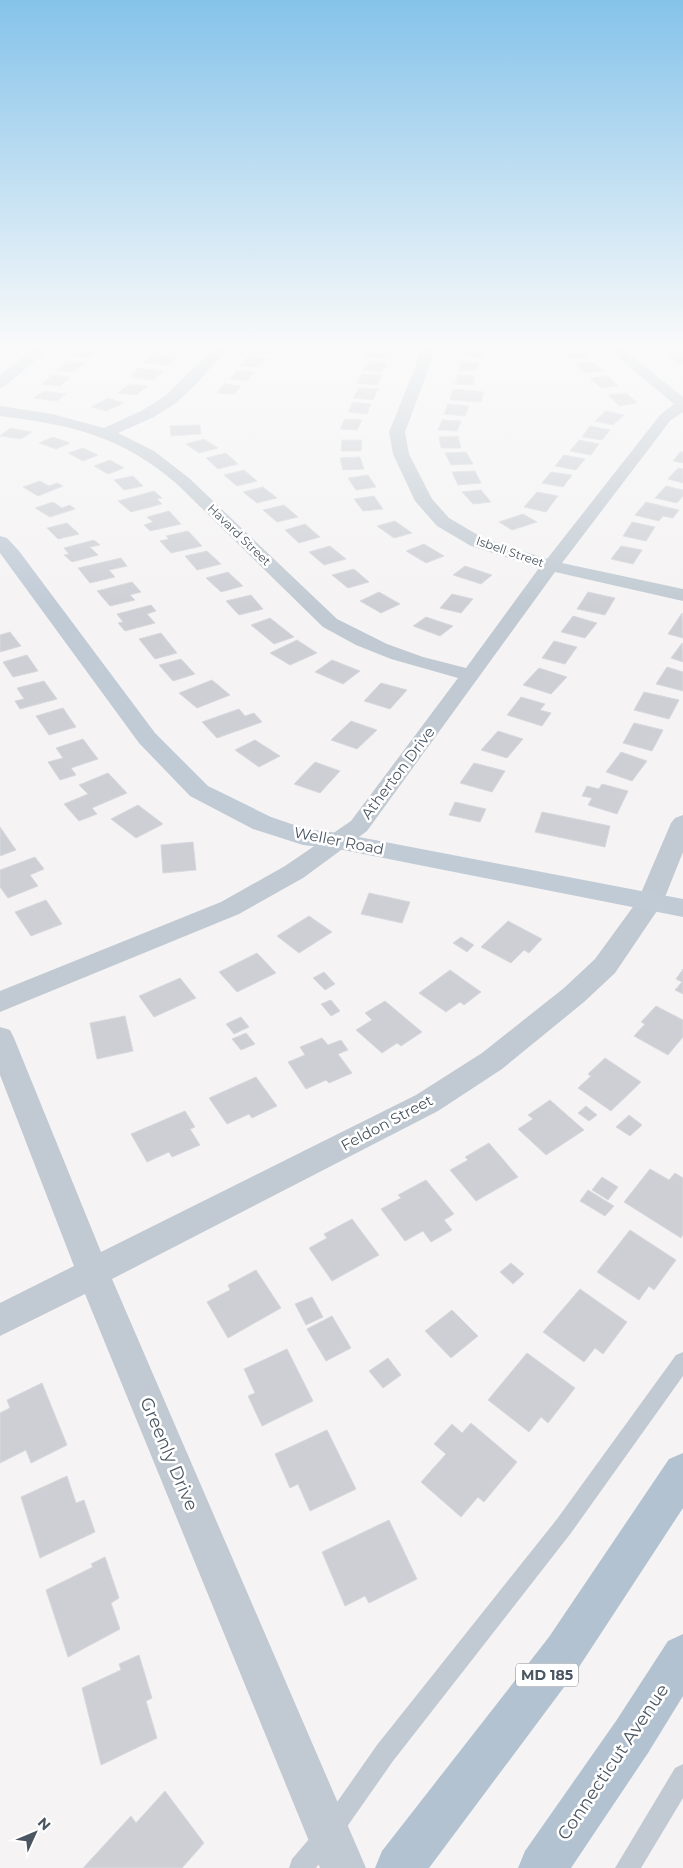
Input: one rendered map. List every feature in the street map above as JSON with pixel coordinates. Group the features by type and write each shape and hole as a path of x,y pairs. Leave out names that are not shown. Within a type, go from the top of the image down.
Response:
{"main road":[{"name":"MD 185","path":"399,1868 564,1652 683,1474"},
{"name":"Connecticut Avenue","path":"542,1868 632,1737 683,1656"}],"street":[{"name":"Havard Street","path":"106,433 136,447 172,470 330,623 354,638 402,656 471,675"},
{"name":"Isbell Street","path":"397,433 401,454 424,501 443,522 477,542 551,566 683,595"},
{"name":"Atherton Drive","path":"0,1002 230,908 294,872 359,826 551,566 653,433"},
{"name":"Weller Road","path":"0,542 12,554 147,738 199,791 262,823 303,837 338,841 683,908"},
{"name":"Feldon Street","path":"0,1320 427,1104 492,1061 574,995 605,966 650,902 683,823"},
{"name":"Greenly Drive","path":"0,1038 93,1273 344,1868"}],"lane":[{"path":"301,1868 329,1833 385,1753 564,1526 683,1361"},
{"path":"627,1868 683,1776"}],"building":[{"path":"4,433 30,433 21,439 0,436"},
{"path":"171,433 201,434 171,436"},
{"path":"585,433 607,433 602,440 582,437"},
{"path":"458,436 461,448 441,448 439,437"},
{"path":"53,437 70,443 56,449 39,443"},
{"path":"204,439 218,448 199,453 186,444"},
{"path":"342,440 362,440 361,451 341,451"},
{"path":"579,440 599,444 591,455 570,451"},
{"path":"83,448 98,455 83,461 68,453"},
{"path":"466,452 473,464 451,465 445,453"},
{"path":"680,452 683,452 683,463 673,461"},
{"path":"226,453 238,464 218,469 206,458"},
{"path":"564,455 585,459 576,470 555,466"},
{"path":"360,457 364,469 343,470 340,458"},
{"path":"110,460 124,468 108,474 94,466"},
{"path":"678,468 683,469 683,483 668,479"},
{"path":"244,470 257,481 237,486 224,475"},
{"path":"475,471 481,483 458,485 452,472"},
{"path":"551,472 572,475 563,487 542,483"},
{"path":"368,475 376,487 356,490 348,478"},
{"path":"133,476 143,486 124,490 114,480"},
{"path":"40,481 49,486 57,483 63,486 38,496 23,487"},
{"path":"666,486 683,490 683,496 677,503 655,498"},
{"path":"263,487 277,498 257,503 243,492"},
{"path":"481,490 491,502 473,504 462,492"},
{"path":"154,491 162,498 157,499 162,504 131,512 118,501"},
{"path":"537,492 558,496 546,512 524,507"},
{"path":"374,496 383,509 363,511 354,499"},
{"path":"53,502 62,508 70,505 75,509 50,517 35,508"},
{"path":"646,502 679,510 673,518 663,516 659,521 635,515"},
{"path":"284,505 298,517 277,522 263,510"},
{"path":"169,511 181,524 150,531 144,525 153,522 147,517"},
{"path":"523,514 537,522 512,530 499,522"},
{"path":"395,521 412,533 394,538 377,526"},
{"path":"632,522 655,527 646,541 623,536"},
{"path":"67,523 79,534 58,539 47,528"},
{"path":"305,524 320,537 299,543 285,530"},
{"path":"188,531 202,546 171,553 160,541 169,539 166,536"},
{"path":"94,540 100,545 90,547 98,555 72,562 64,555 69,554 64,548"},
{"path":"424,544 444,556 426,563 406,551"},
{"path":"330,546 346,559 324,565 309,552"},
{"path":"621,546 642,550 633,564 611,559"},
{"path":"207,551 221,564 197,570 185,556"},
{"path":"121,558 127,566 109,570 115,577 90,583 78,568"},
{"path":"465,566 492,575 481,584 453,575"},
{"path":"354,569 369,582 348,588 332,575"},
{"path":"228,572 243,586 221,592 206,578"},
{"path":"132,582 141,592 130,595 135,600 110,606 97,591"},
{"path":"379,592 400,604 381,613 360,601"},
{"path":"588,592 615,598 605,615 577,609"},
{"path":"452,594 473,599 461,613 440,608"},
{"path":"251,595 263,609 239,615 226,601"},
{"path":"151,605 156,611 147,614 155,623 125,631 118,623 123,622 117,614"},
{"path":"682,613 683,638 668,634"},
{"path":"573,616 597,623 585,638 561,632"},
{"path":"426,617 453,626 440,636 413,626"},
{"path":"270,618 294,637 274,644 251,625"},
{"path":"10,632 21,646 0,652 0,635"},
{"path":"161,633 177,653 155,659 139,639"},
{"path":"297,640 317,653 290,665 270,653"},
{"path":"554,641 577,647 565,664 542,658"},
{"path":"682,643 683,662 671,658"},
{"path":"27,655 38,671 13,677 3,662"},
{"path":"181,659 195,674 173,681 159,665"},
{"path":"332,660 360,671 343,684 315,672"},
{"path":"667,667 683,672 683,691 656,684"},
{"path":"539,668 567,677 551,694 523,685"},
{"path":"212,680 230,695 197,708 179,693"},
{"path":"44,681 57,699 20,709 15,701 24,699 17,688"},
{"path":"381,683 407,690 390,709 364,701"},
{"path":"644,692 679,700 669,719 634,710"},
{"path":"521,697 545,704 540,710 551,713 542,726 507,715"},
{"path":"63,708 76,727 49,735 36,716"},
{"path":"239,709 245,716 254,713 262,722 217,738 202,722"},
{"path":"351,721 377,730 357,749 331,740"},
{"path":"634,723 663,730 652,751 623,743"},
{"path":"498,731 523,739 507,758 481,750"},
{"path":"83,739 98,759 71,768 76,775 60,780 48,762 63,758 56,748"},
{"path":"255,740 280,756 259,767 235,750"},
{"path":"621,752 647,761 632,781 606,772"},
{"path":"315,762 340,771 320,793 294,784"},
{"path":"474,763 505,771 492,792 460,783"},
{"path":"108,773 127,793 92,808 97,814 79,821 64,804 88,794 79,785"},
{"path":"602,784 628,791 617,814 588,805 592,798 582,796 587,786 599,789"},
{"path":"455,802 486,809 480,822 449,815"},
{"path":"138,805 163,824 136,838 111,819"},
{"path":"542,812 610,826 605,847 535,832"},
{"path":"0,827 16,850 0,856"},
{"path":"193,842 196,870 163,873 161,845"},
{"path":"35,857 44,869 30,875 38,886 8,898 0,887 0,870"},
{"path":"369,893 410,902 402,923 361,914"},
{"path":"46,900 62,924 31,936 15,912"},
{"path":"309,916 332,932 299,953 277,936"},
{"path":"508,921 542,939 529,953 524,950 511,963 481,947"},
{"path":"461,937 474,945 467,952 453,943"},
{"path":"257,953 276,973 237,992 219,972"},
{"path":"683,969 683,994 675,990 682,982 676,979"},
{"path":"450,970 481,992 464,1005 460,1002 446,1012 419,993"},
{"path":"324,972 335,984 325,990 313,978"},
{"path":"180,978 196,998 154,1017 139,996"},
{"path":"331,1000 340,1011 331,1016 321,1004"},
{"path":"385,1001 422,1032 401,1046 397,1043 382,1053 356,1030 372,1020 365,1013"},
{"path":"656,1006 683,1020 683,1037 668,1055 634,1036 645,1024 641,1022"},
{"path":"125,1016 133,1051 97,1059 90,1023"},
{"path":"241,1017 249,1027 234,1034 226,1024"},
{"path":"246,1033 255,1044 241,1050 232,1039"},
{"path":"322,1038 328,1045 341,1040 348,1050 338,1054 352,1073 329,1083 326,1080 306,1089 288,1062 305,1055 300,1047"},
{"path":"605,1058 641,1082 611,1111 578,1088 591,1076 588,1074"},
{"path":"256,1077 277,1106 252,1118 249,1114 227,1124 209,1098"},
{"path":"550,1100 584,1130 546,1155 518,1129 533,1119 528,1115"},
{"path":"586,1106 597,1115 589,1121 578,1113"},
{"path":"185,1111 195,1127 190,1129 200,1145 172,1157 169,1152 147,1162 131,1134"},
{"path":"629,1115 642,1125 630,1136 616,1127"},
{"path":"489,1143 518,1177 476,1201 450,1170 468,1160 465,1157"},
{"path":"650,1169 669,1180 675,1173 683,1178 683,1234 681,1238 624,1202"},
{"path":"602,1177 618,1187 608,1200 592,1190"},
{"path":"426,1180 454,1214 444,1220 452,1230 431,1242 423,1231 405,1241 381,1209 401,1198 398,1195"},
{"path":"588,1190 614,1206 605,1216 580,1201"},
{"path":"352,1219 379,1255 332,1281 309,1248 327,1238 324,1234"},
{"path":"630,1230 676,1260 654,1290 649,1286 639,1300 597,1272"},
{"path":"511,1263 524,1274 513,1284 500,1272"},
{"path":"256,1270 281,1308 228,1338 207,1302 230,1290 228,1285"},
{"path":"580,1289 627,1322 603,1354 595,1348 584,1362 543,1332"},
{"path":"312,1297 323,1317 306,1325 295,1304"},
{"path":"452,1310 478,1336 451,1358 425,1331"},
{"path":"332,1316 351,1348 326,1361 307,1329"},
{"path":"287,1349 313,1401 262,1426 248,1396 255,1393 244,1369"},
{"path":"527,1353 575,1388 548,1423 541,1417 529,1432 488,1400"},
{"path":"388,1358 401,1375 383,1388 369,1371"},
{"path":"42,1383 67,1445 31,1463 26,1450 0,1463 0,1413 10,1408 7,1400"},
{"path":"471,1423 517,1462 484,1502 478,1497 461,1517 421,1482 446,1454 434,1444 452,1424 462,1433"},
{"path":"327,1430 356,1489 310,1511 298,1484 290,1488 275,1454"},
{"path":"67,1476 76,1503 84,1500 95,1532 40,1558 21,1497"},
{"path":"389,1520 417,1579 369,1603 365,1596 345,1606 322,1552"},
{"path":"105,1557 119,1598 111,1603 120,1629 68,1657 46,1590 93,1567 91,1564"},
{"path":"139,1655 152,1698 146,1701 157,1738 101,1765 82,1688 121,1670 119,1664"},
{"path":"165,1791 204,1843 182,1868 83,1868 131,1816 136,1823"}]}
